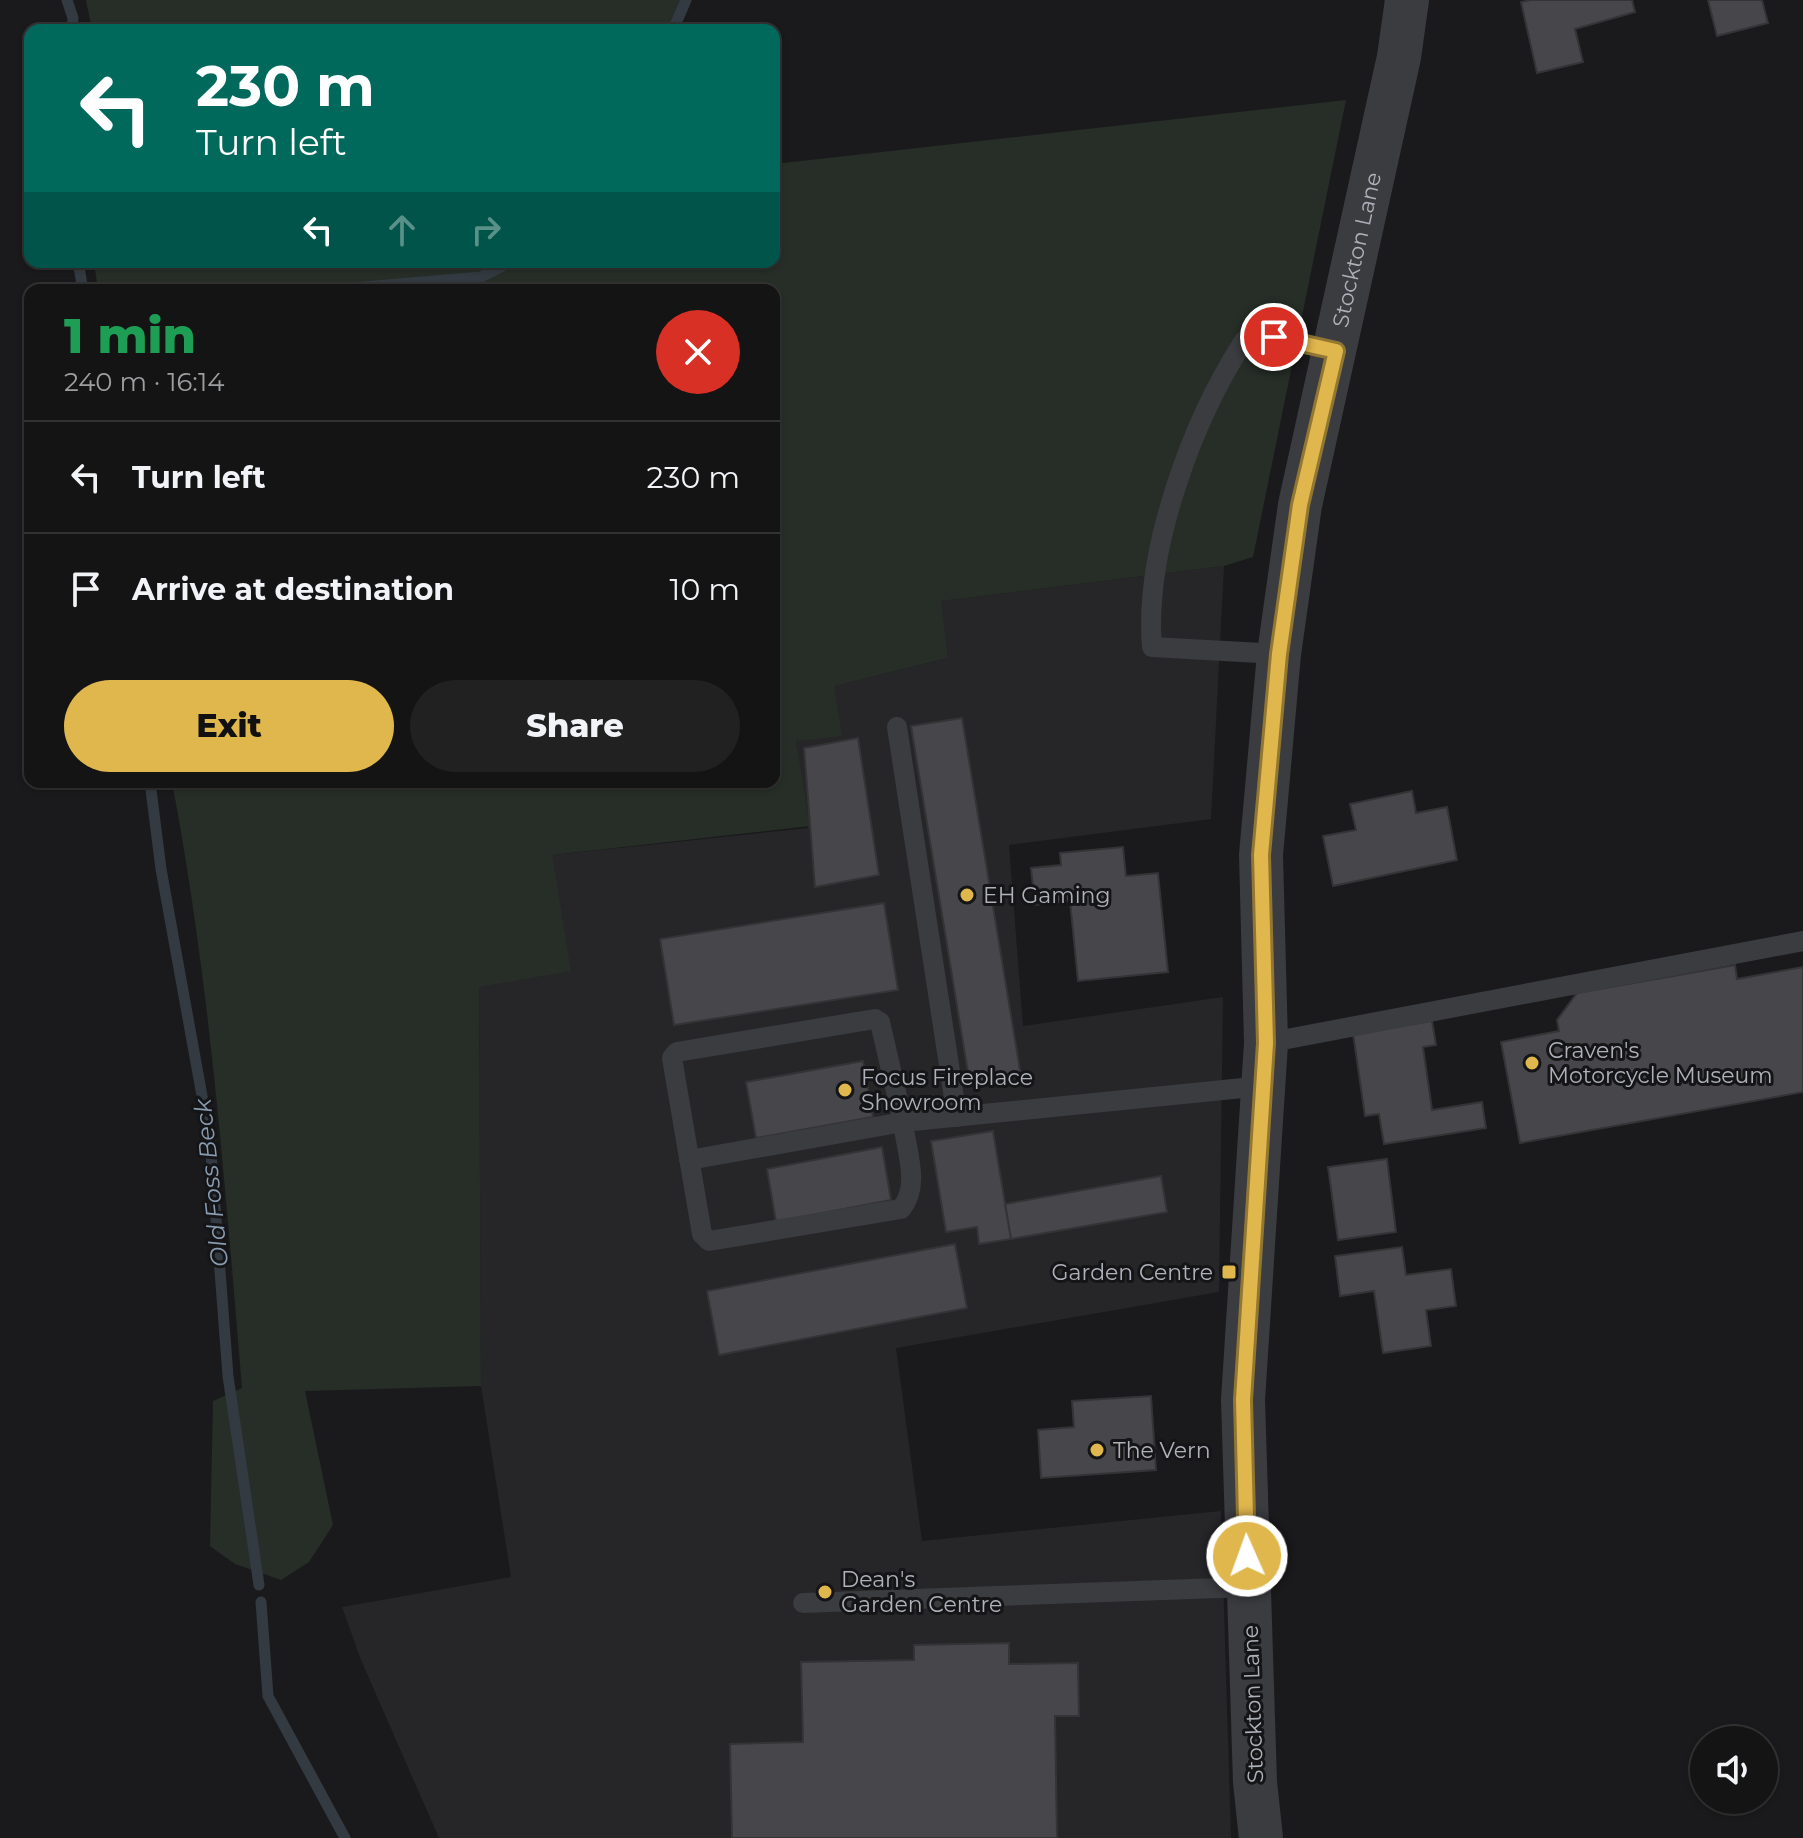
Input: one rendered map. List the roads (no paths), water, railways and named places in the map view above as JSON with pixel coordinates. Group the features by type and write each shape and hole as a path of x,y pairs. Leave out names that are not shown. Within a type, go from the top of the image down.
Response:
{"street":[{"name":"Stockton Lane","path":"1261,1838 1255,1782 1243,1400 1266,1043 1261,855 1279,654 1300,505 1399,57 1407,0"}],"lane":[{"path":"1279,654 1152,647 1150,621 1163,537 1191,445 1228,366 1244,341 1274,337 1336,351"},
{"path":"897,727 957,1117"},
{"path":"1266,1043 1803,941"},
{"path":"875,1019 880,1022 903,1122 912,1187 910,1198 901,1209 709,1241 702,1234 672,1058 677,1052 875,1019"},
{"path":"689,1160 903,1122 1263,1086"},
{"path":"803,1603 1248,1587"}],"waterway":[{"name":"Old Foss Beck","path":"67,0 72,24"},
{"path":"676,24 686,0"},
{"name":"Old Foss Beck","path":"79,268 82,284"},
{"path":"399,284 481,277 498,268"},
{"name":"Old Foss Beck","path":"151,788 161,869 210,1140 228,1376 259,1585"},
{"name":"Old Foss Beck","path":"261,1602 268,1696 345,1838"}],"place":[{"name":"EH Gaming","path":"967,895"},
{"name":"Craven's Motorcycle Museum","path":"1532,1063"},
{"name":"Focus Fireplace Showroom","path":"845,1090"},
{"name":"Garden Centre","path":"1229,1272"},
{"name":"The Vern","path":"1097,1450"},
{"name":"Dean's Garden Centre","path":"825,1592"}]}
